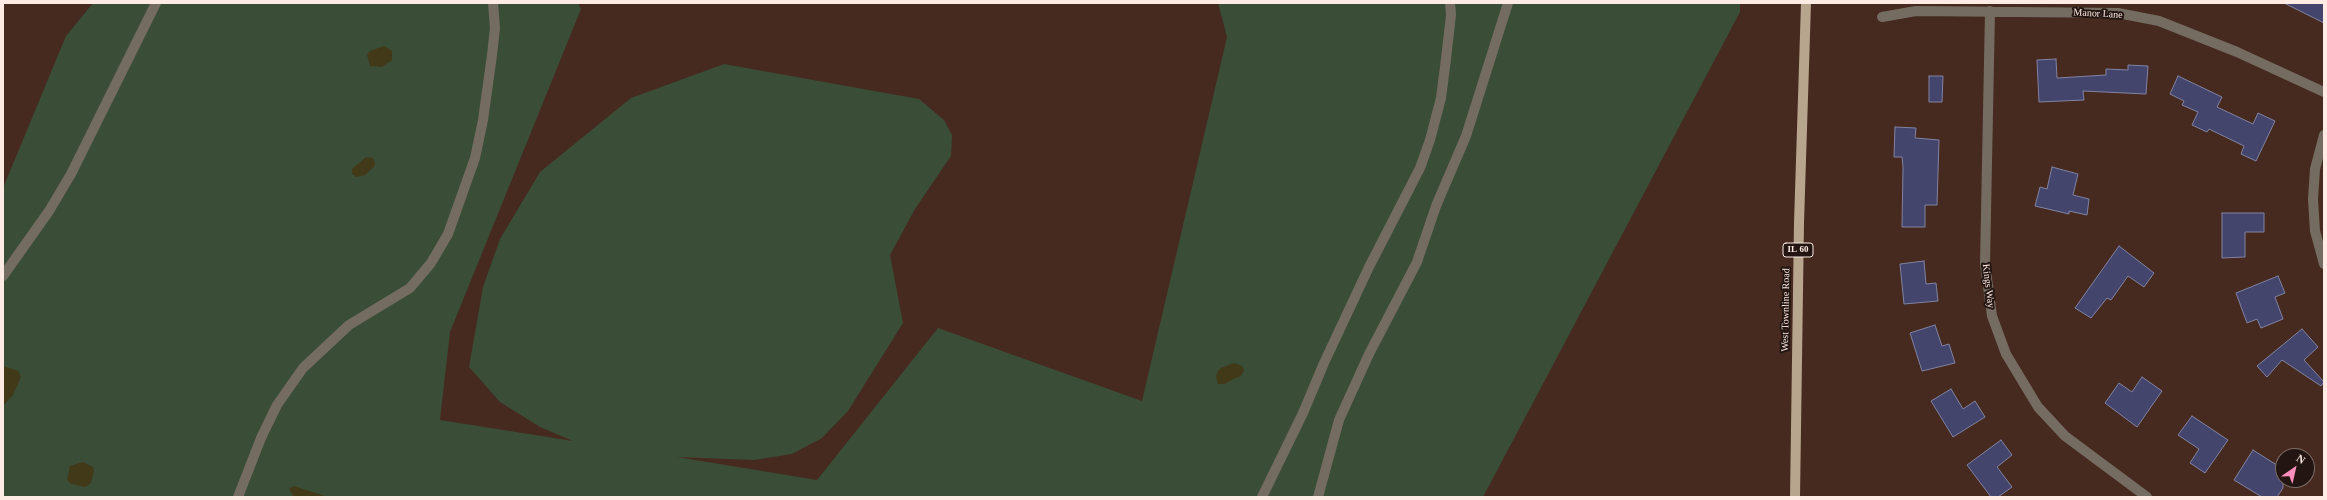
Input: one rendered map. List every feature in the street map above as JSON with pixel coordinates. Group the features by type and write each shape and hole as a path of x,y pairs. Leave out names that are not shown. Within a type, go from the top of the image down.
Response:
{"main road":[{"name":"West Townline Road","path":"1795,497 1799,223 1806,3"}],"street":[{"path":"3,276 49,211 71,174 156,3"},
{"path":"238,497 261,438 277,405 303,368 349,325 410,288 431,263 448,234 475,158 483,120 495,28 493,3"},
{"path":"1262,497 1304,413 1324,363 1420,168 1428,147 1441,98 1451,15 1450,3"},
{"path":"1318,497 1339,420 1369,354 1417,262 1436,206 1466,136 1508,3"},
{"name":"Manor Lane","path":"1882,17 1916,11 2118,13 2159,21 2237,52 2324,92"},
{"name":"Kings Way","path":"1990,11 1985,264 1992,316 2006,354 2038,407 2065,436 2147,497"},
{"path":"2324,135 2315,169 2313,199 2316,231 2324,264"}],"green space":[{"path":"93,3 578,3 581,9 450,332 440,420 573,441 540,427 500,402 469,367 483,287 500,239 540,172 631,98 724,64 919,99 944,120 952,135 951,156 915,209 890,255 903,323 848,411 822,438 792,454 754,460 677,457 817,480 938,328 1142,401 1227,37 1218,3 1740,3 1740,12 1483,497 3,497 3,188 66,36"}],"sand":[{"path":"384,46 392,51 392,60 382,67 370,66 367,55 370,51"},
{"path":"366,157 373,158 375,163 374,167 365,175 356,177 352,174 352,169"},
{"path":"1234,363 1242,366 1244,370 1241,376 1225,384 1218,384 1216,376 1218,371 1221,368"},
{"path":"3,366 18,371 21,377 13,395 3,406"},
{"path":"83,462 93,467 94,471 91,483 85,487 71,484 67,480 70,466"},
{"path":"294,486 326,497 294,497 289,489"}],"building":[{"path":"2284,3 2324,3 2324,23"},
{"path":"2056,59 2057,78 2106,75 2106,69 2128,70 2128,65 2148,66 2146,94 2083,91 2084,100 2039,102 2037,60"},
{"path":"1929,76 1943,76 1942,102 1929,102"},
{"path":"2178,76 2222,97 2217,107 2253,124 2258,113 2275,121 2256,161 2241,154 2244,146 2209,129 2207,132 2192,125 2198,112 2182,105 2184,101 2170,94"},
{"path":"1895,127 1916,128 1915,138 1939,140 1937,205 1925,205 1925,227 1902,227 1903,167 1902,157 1894,157"},
{"path":"2052,167 2078,174 2073,195 2089,199 2087,215 2069,211 2069,214 2035,206 2040,187 2047,189"},
{"path":"2222,213 2264,213 2264,232 2245,232 2245,257 2222,258"},
{"path":"2119,246 2154,273 2144,287 2128,276 2111,300 2107,298 2091,318 2075,308"},
{"path":"1924,261 1926,284 1936,283 1938,301 1904,304 1900,264"},
{"path":"2278,276 2285,293 2275,297 2283,319 2261,328 2257,319 2247,323 2236,293"},
{"path":"1935,325 1942,346 1949,344 1955,363 1922,371 1910,333"},
{"path":"2302,329 2318,347 2304,360 2324,382 2321,386 2282,360 2267,377 2257,366"},
{"path":"2142,377 2162,391 2137,427 2105,403 2119,383 2132,392"},
{"path":"1951,389 1963,409 1975,401 1985,417 1953,437 1931,401"},
{"path":"2192,416 2228,440 2205,473 2190,463 2199,449 2178,435"},
{"path":"2001,440 2012,455 1997,467 2012,487 1998,497 1991,497 1967,465"},
{"path":"2253,450 2275,464 2275,488 2283,488 2277,497 2262,497 2234,480"}]}
